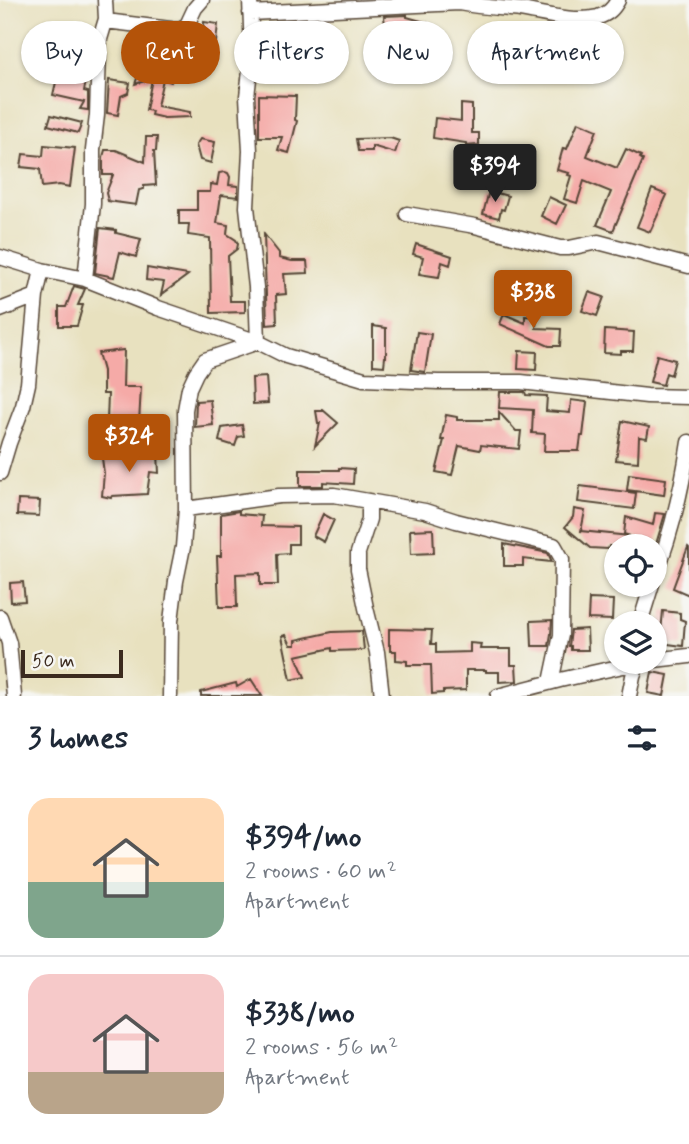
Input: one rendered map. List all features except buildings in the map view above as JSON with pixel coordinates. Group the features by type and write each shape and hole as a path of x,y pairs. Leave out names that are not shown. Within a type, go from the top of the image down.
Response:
{"street":[{"path":"104,0 106,21"},
{"path":"107,21 178,30 187,25 202,0"},
{"path":"258,342 256,287 247,207 250,151 247,96 252,54 250,7 459,3 588,19 607,13 618,0"},
{"path":"85,279 93,204 93,150 98,84"},
{"path":"407,214 475,226 560,248 598,242 689,265"},
{"path":"0,257 85,279 158,308 258,342 286,356 364,379 438,383 521,382 647,396 689,397"},
{"path":"0,473 26,395 36,296 42,270"},
{"path":"0,310 36,296"},
{"path":"170,696 171,621 186,509 185,411 192,380 205,360 258,342"},
{"path":"667,543 682,485 689,442"},
{"path":"186,509 279,496 334,495 425,511 554,545 562,559 561,635 551,682"},
{"path":"369,500 369,519 358,553 358,569 377,652 382,696"},
{"path":"0,617 9,643 14,696"},
{"path":"667,659 689,656"},
{"path":"505,695 604,670"},
{"path":"629,696 634,674"}]}
